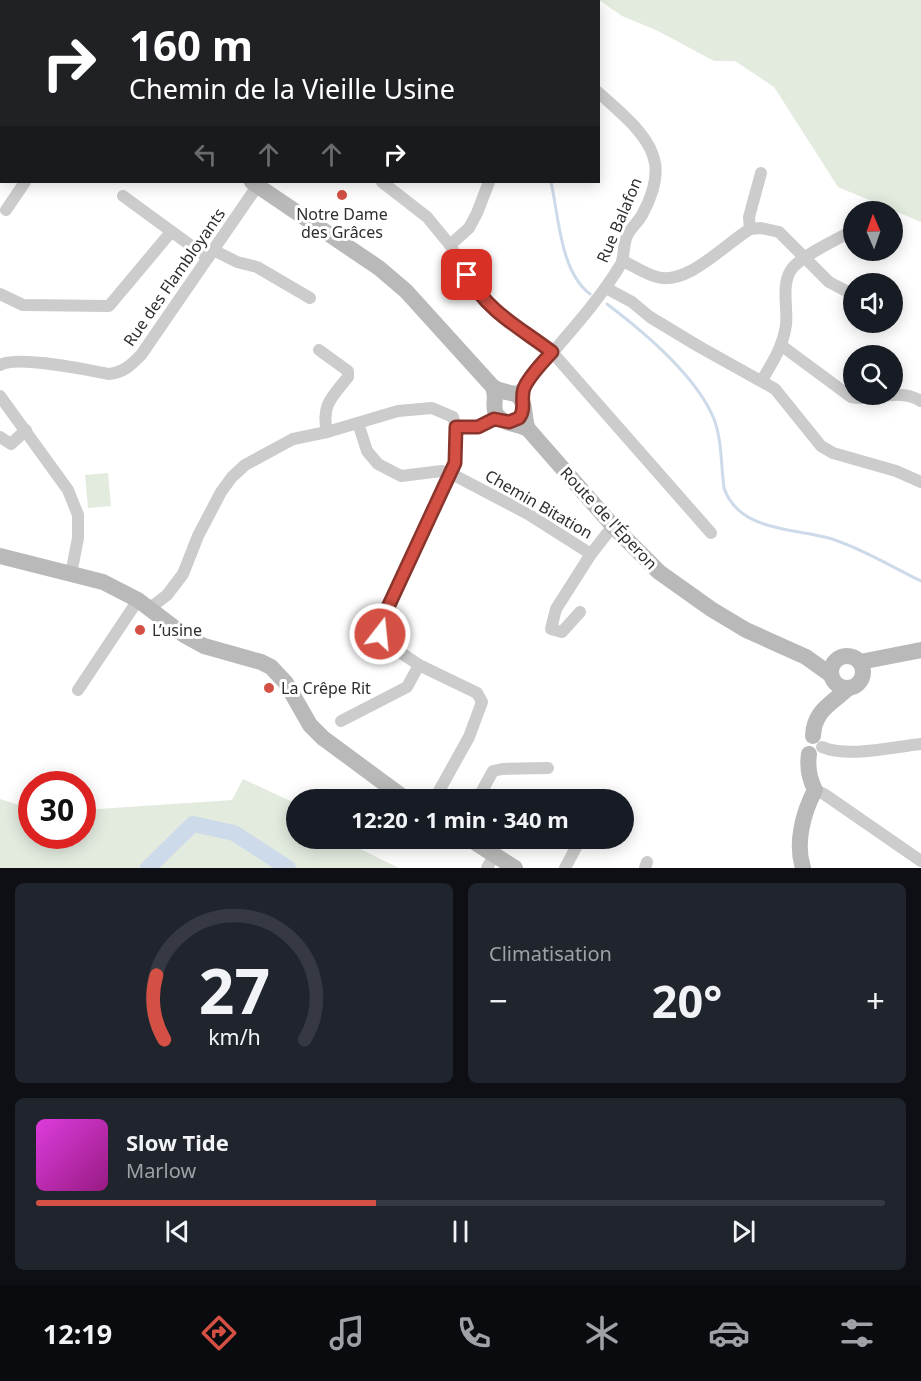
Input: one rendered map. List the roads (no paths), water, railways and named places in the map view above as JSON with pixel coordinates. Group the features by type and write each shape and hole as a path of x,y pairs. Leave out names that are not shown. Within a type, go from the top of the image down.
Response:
{"main road":[{"name":"Route de l'Éperon","path":"255,183 367,258 406,291 613,526 641,555 680,587 746,630 793,651 837,677 848,656 861,669"},
{"path":"0,556 103,582 144,604 184,635 204,646 271,667 286,683 310,725 323,738 392,789"},
{"path":"861,669 921,650"},
{"path":"861,669 921,657"},
{"path":"803,868 801,851 803,817 814,790 807,765 814,745 814,723 826,707 837,677 859,683 861,669"},
{"path":"479,849 491,861 514,868"}],"street":[{"name":"Rue Balafon","path":"508,406 606,288 623,261 623,245 629,232 642,216 652,191 656,176 655,162 650,147 640,133 600,94"},
{"path":"750,229 749,217 761,173"},
{"path":"6,210 24,183"},
{"name":"Rue des Flambloyants","path":"0,365 6,362 28,362 109,374 120,373 129,368 141,355 211,254 255,183"},
{"path":"387,183 427,218 450,245 486,303 552,352 711,532"},
{"path":"450,245 469,228 489,183"},
{"path":"123,196 171,232 211,254 257,267 310,298"},
{"path":"623,261 655,277 665,279 677,277 698,267 750,229 761,228 779,232 829,282 843,289"},
{"path":"0,294 23,305 109,306 171,232"},
{"path":"762,380 782,346 790,271 806,258 843,236"},
{"path":"606,288 632,302 650,317 698,346 775,389 821,446 833,453 896,471 921,482"},
{"path":"782,346 851,397 904,394 921,401"},
{"path":"319,350 348,371 348,378 329,401 324,413 327,432"},
{"path":"0,396 69,490 78,515 78,538 71,574"},
{"path":"456,427 478,427 508,406"},
{"path":"78,690 144,604 167,595 183,574 214,504 232,477 245,465 293,440 398,411 432,408 453,417 456,427 455,463 382,620 380,634 394,648 419,665 470,687 482,702 469,737 440,789"},
{"name":"Chemin Bitation","path":"358,423 367,451 378,464 402,476 442,471 450,473 528,514 591,554"},
{"path":"0,437 11,444 26,429"},
{"path":"580,612 562,632 551,629 556,609 591,554 613,526"},
{"path":"342,721 407,687 419,665"},
{"path":"814,745 847,753 921,744"},
{"path":"483,789 493,771 548,768"},
{"path":"814,790 824,794 921,861"},
{"path":"565,868 575,849"}],"waterway":[{"path":"551,183 567,258 572,272 590,294"},
{"path":"607,304 668,355 695,386 706,403 719,436 724,488 731,502 742,513 770,526 844,543 921,581"},
{"path":"148,868 193,824 234,833 288,868"}],"place":[{"name":"Notre Dame des Grâces","path":"342,195"},
{"name":"L’usine","path":"140,630"},
{"name":"La Crêpe Rit","path":"269,688"}]}
